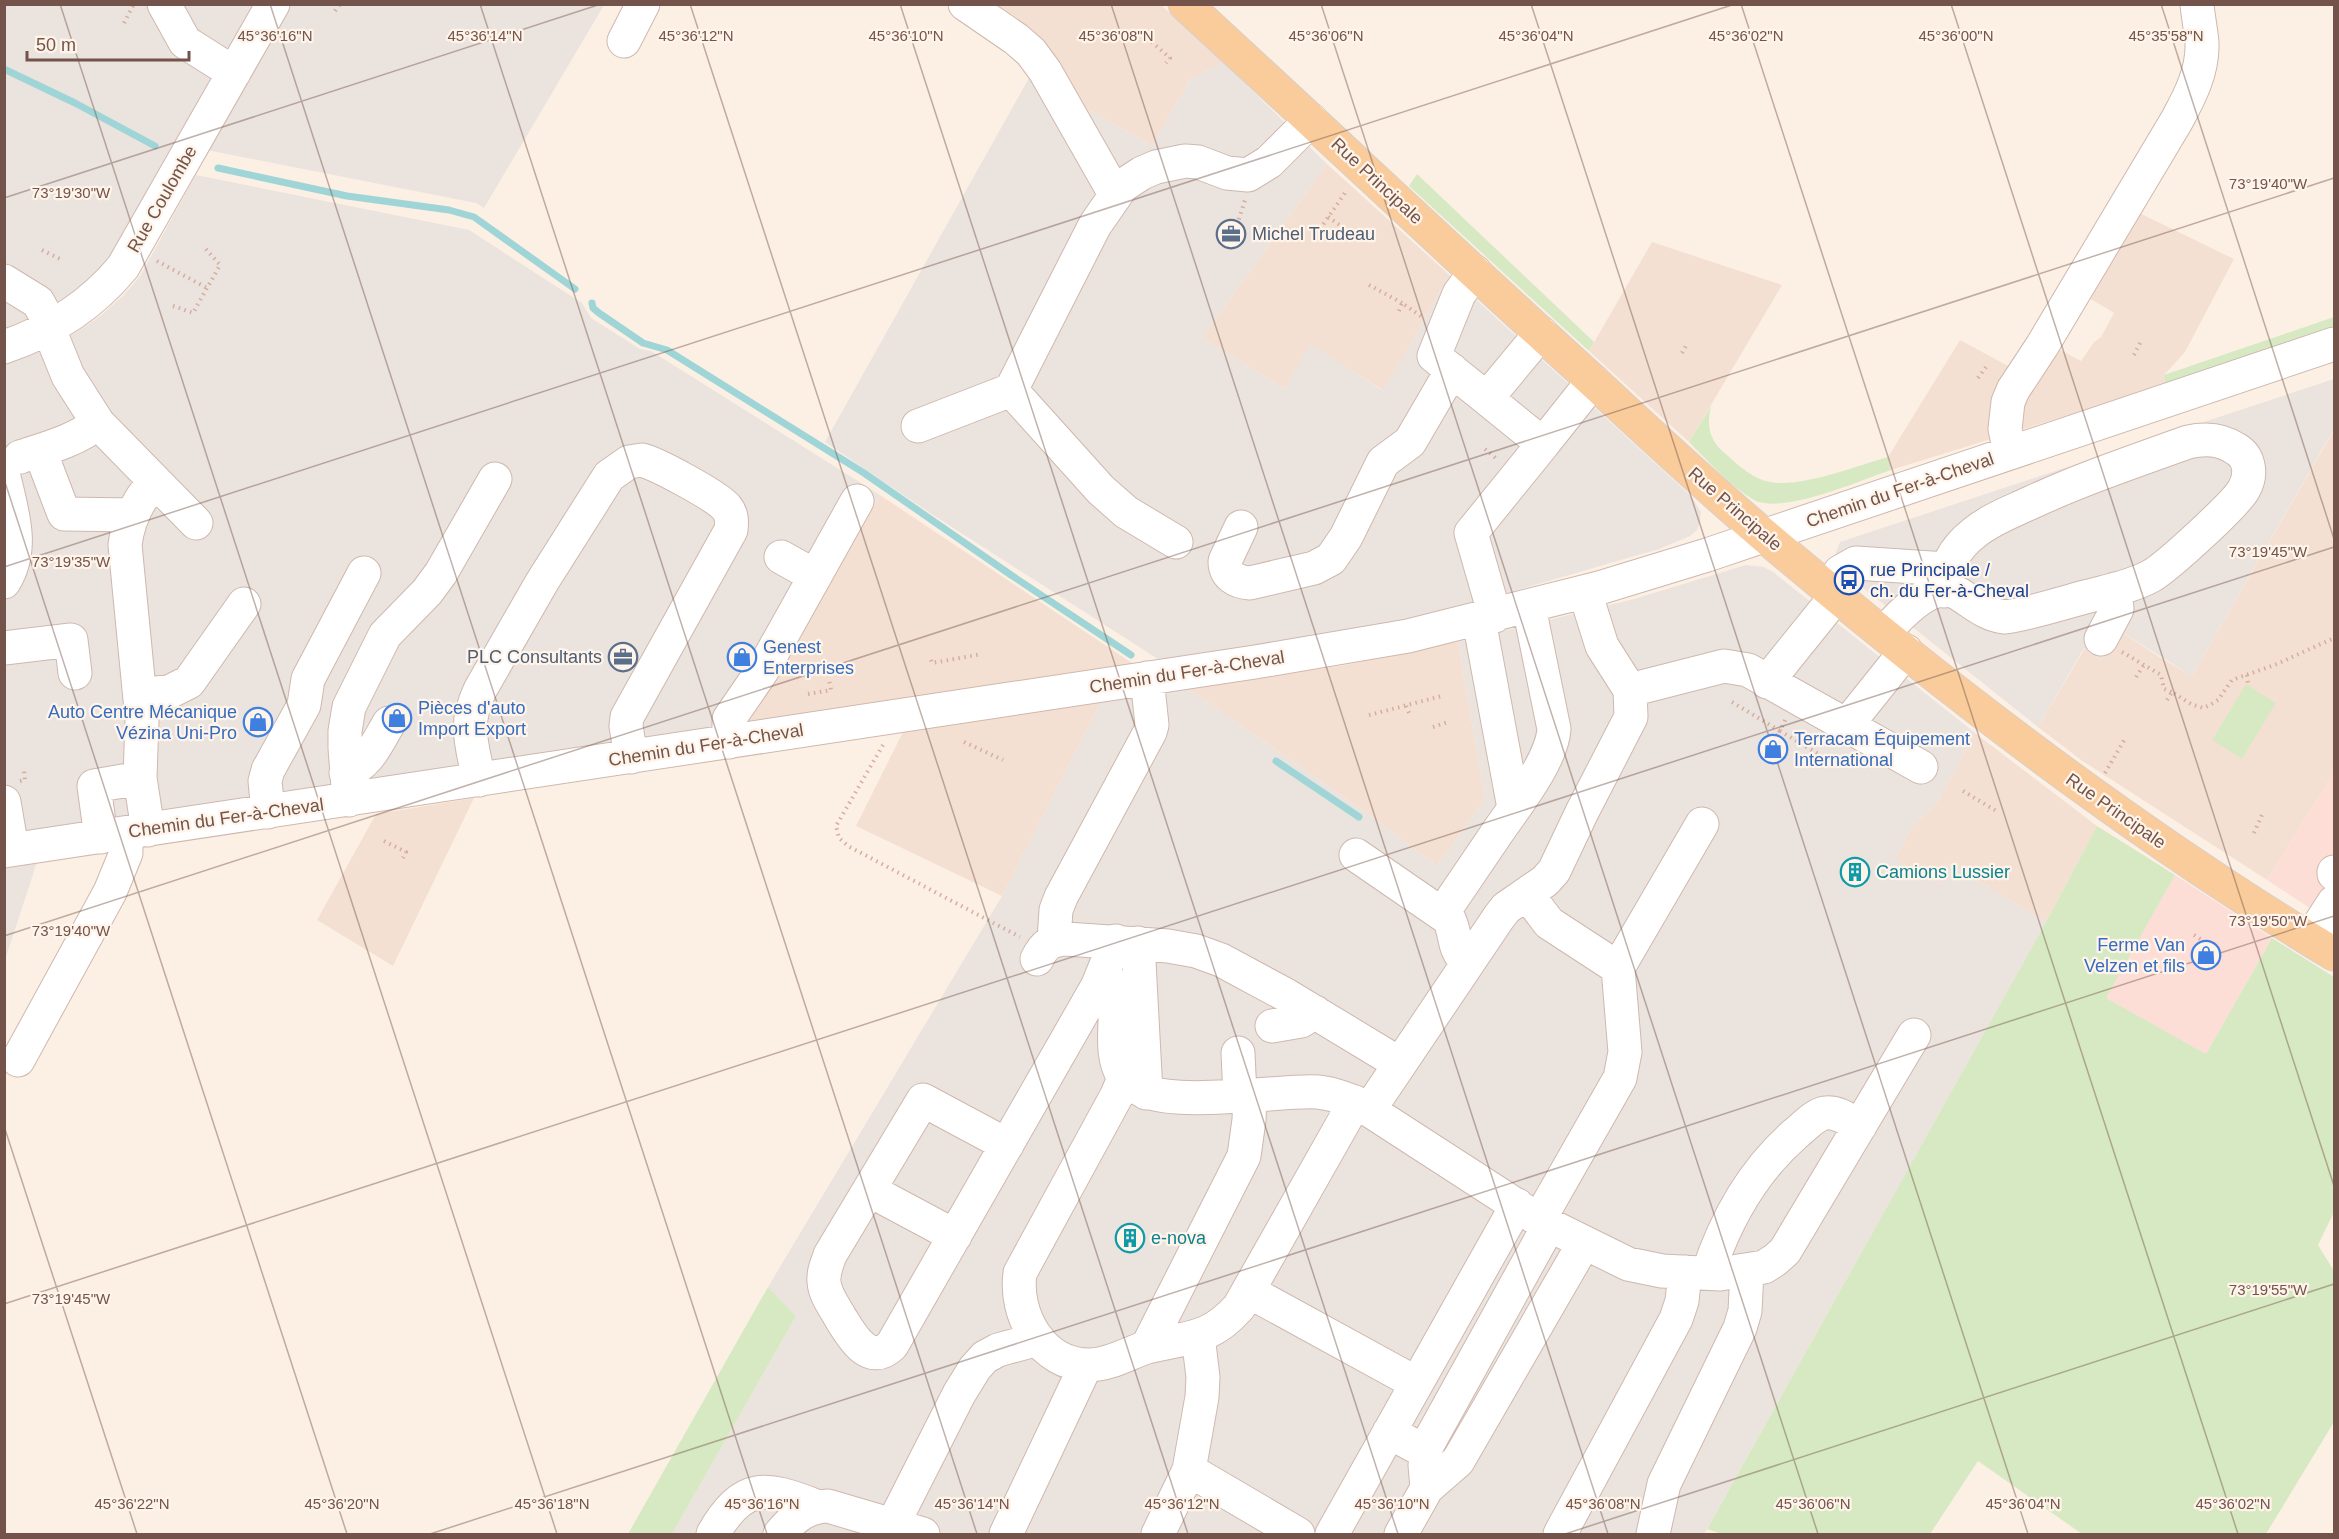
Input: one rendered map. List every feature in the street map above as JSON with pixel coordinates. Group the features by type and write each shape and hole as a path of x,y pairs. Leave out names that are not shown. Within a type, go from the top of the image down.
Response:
{"main road":[{"name":"Rue Principale","path":"1185,4 1764,536 1895,642 2093,796 2322,946"}],"street":[{"path":"164,4 185,42 234,73"},
{"path":"624,41 643,4"},
{"path":"965,4 1016,39 1046,70 1115,194"},
{"path":"2010,453 2005,429 2008,402 2013,390 2065,316 2189,97 2200,63 2202,43 2197,4"},
{"name":"Rue Coulombe","path":"4,347 50,328 98,295 123,267 234,73 262,8"},
{"path":"918,426 1011,390 1095,225 1122,186 1156,167 1185,161 1198,162 1227,173 1248,175 1269,162 1311,120"},
{"path":"1475,272 1459,294 1434,356 1543,444"},
{"path":"4,281 38,302 68,376 98,423 196,523"},
{"path":"1486,398 1541,333"},
{"name":"Chemin du Fer-à-Cheval","path":"8,850 268,812 348,787 479,780 1353,646 1487,618 1586,592 1764,536 2334,344"},
{"path":"1241,527 1225,561 1230,576 1234,579 1250,583 1320,566 1331,559 1351,540 1383,462 1410,442 1452,370"},
{"path":"1514,808 1487,618 1471,533 1593,381"},
{"path":"1011,390 1101,490 1134,518 1176,542"},
{"path":"4,462 86,433 98,423"},
{"path":"1767,682 1833,592 1840,572 1856,563 1945,580 1953,591 1987,614 2005,616 2115,589 2152,575 2244,491 2249,468 2244,454 2220,441 2201,439 2188,442 2067,486 1988,522 1960,547 1945,580 1911,606 1895,642 1846,726"},
{"path":"40,451 64,514 133,515"},
{"path":"556,596 634,460"},
{"path":"479,780 469,722 471,708 542,582 609,476 621,466 634,460 648,462 718,501 730,514 731,530 686,592 661,637 627,717 626,726 631,757"},
{"path":"4,477 16,541 11,572 4,582"},
{"path":"348,787 345,730 349,707 377,648 394,624 427,591 441,573 495,478"},
{"path":"18,1060 110,892 126,853 125,833 140,778 142,720 125,545 133,515 142,494 154,481"},
{"path":"729,742 729,719 857,501"},
{"path":"781,557 815,576"},
{"path":"268,812 266,776 294,698 309,679 364,573"},
{"path":"2110,645 2117,609 2115,589"},
{"path":"1586,592 1602,646 1630,703"},
{"path":"140,695 171,691 189,682 244,604"},
{"path":"1442,914 1514,808 1550,750 1554,729 1529,607"},
{"path":"4,648 71,640 75,673"},
{"path":"1914,1035 1785,1251 1764,1267 1747,1271 1696,1273 1662,1271 1628,1264 1535,1217 1362,1106 1341,1096 1318,1092 1197,1098 1135,1086 1117,1095 1020,1273 1019,1297 1022,1310 1028,1325 1038,1339 1057,1355 1086,1365 1105,1362 1147,1347 1198,1336 1209,1332 1228,1319 1239,1307 1362,1106 1400,1064 1498,917 1506,908 1545,881 1554,871 1549,830 1589,751 1630,703 1724,666 1748,670 1921,767"},
{"path":"1147,678 1150,732 1061,897 1044,949 1196,951 1221,960 1315,1012 1400,1064"},
{"path":"348,787 357,769 369,758 388,723"},
{"path":"125,833 94,786 140,778"},
{"path":"4,802 8,850"},
{"path":"1332,1534 1416,1383 1535,1217 1620,1078 1625,1052 1618,968 1702,824"},
{"path":"1356,855 1449,919 1455,947 1467,963"},
{"path":"1527,894 1549,923 1618,968"},
{"path":"2322,946 2334,902"},
{"path":"1119,951 1135,1086"},
{"path":"1119,951 1112,985 1115,998 1115,1057 1135,1086"},
{"path":"1007,1145 922,1100 881,1205 830,1255 825,1270 824,1284 828,1296 855,1342 864,1349 879,1353 888,1350 892,1345 1119,951"},
{"path":"1272,1026 1300,1021 1315,1012"},
{"path":"1147,1347 1244,1156 1249,1120 1238,1053"},
{"path":"1560,1534 1676,1318 1682,1300 1696,1273 1718,1241 1750,1184 1777,1150 1809,1122 1825,1113 1841,1116 1860,1126"},
{"path":"881,1205 955,1236"},
{"path":"1427,1488 1424,1451 1535,1217"},
{"path":"1401,1534 1427,1488 1458,1461 1584,1243"},
{"path":"1653,1534 1664,1484 1740,1328 1745,1311 1747,1271"},
{"path":"1248,1291 1416,1383"},
{"path":"1158,1534 1189,1470 1202,1397 1203,1377 1198,1336"},
{"path":"713,1534 739,1500 761,1492 782,1493 816,1506 828,1506 901,1532 959,1394 975,1368 985,1357 998,1350 1038,1339"},
{"path":"1006,1534 1086,1365"},
{"path":"1389,1432 1424,1451"},
{"path":"1189,1470 1298,1534"},
{"path":"780,1534 796,1517 816,1506"}],"path":[{"path":"124,23 134,4"},
{"path":"334,11 340,4"},
{"path":"1148,38 1170,58 1166,63"},
{"path":"1320,229 1348,188"},
{"path":"1237,225 1241,216"},
{"path":"1328,217 1354,235"},
{"path":"172,306 192,313 220,265 204,247"},
{"path":"42,250 60,259"},
{"path":"155,260 207,288"},
{"path":"1369,285 1425,318"},
{"path":"1400,311 1402,303"},
{"path":"2134,355 2142,339"},
{"path":"1682,353 1687,344"},
{"path":"1978,378 1986,367"},
{"path":"2164,689 2203,708 2214,704 2232,680 2277,664 2334,638"},
{"path":"2110,645 2161,675 2164,689 2160,695"},
{"path":"931,660 932,663 982,654"},
{"path":"2136,676 2144,665"},
{"path":"2247,675 2248,685"},
{"path":"808,694 831,690 830,680"},
{"path":"2167,700 2172,692"},
{"path":"1369,715 1442,696"},
{"path":"1732,702 1820,755"},
{"path":"1406,706 1410,715"},
{"path":"895,716 882,746 836,826 838,838 848,846 1044,949"},
{"path":"1432,727 1448,722"},
{"path":"1774,739 1780,731"},
{"path":"2103,778 2126,737"},
{"path":"964,742 1003,760"},
{"path":"1963,791 1998,812"},
{"path":"2254,833 2262,816"},
{"path":"384,841 406,852 403,858"},
{"path":"2194,935 2211,946 2209,949"}],"shaded area":[{"path":"5,5 257,5 117,246 101,269 63,303 5,332"},
{"path":"288,5 604,5 484,208 476,203 207,150"},
{"path":"975,5 1161,5 1223,62 1190,80 1152,146 1069,98"},
{"path":"1042,55 1069,98 1152,146 1190,80 1223,62 1327,164 1202,338 1285,389 1310,344 1382,390 1402,360 1446,280 1446,272 1691,496 1701,512 1697,530 1690,536 1659,549 1438,613 1326,636 1161,661 930,513 825,442"},
{"path":"1327,164 1446,272 1446,280 1383,390 1310,345 1285,389 1202,338"},
{"path":"196,175 469,230 582,303 591,318 640,349 651,351 880,495 748,724 5,836 4,362 52,346 99,317 124,295 140,276"},
{"path":"2129,208 2234,259 2185,352 2164,375 2165,385 1891,470 1888,457 1960,340 2010,367 2051,345 2081,361 2094,342 2101,337 2114,313 2079,292"},
{"path":"1652,242 1782,285 1689,442 1589,351"},
{"path":"2334,379 2334,429 2192,676 2120,631 2101,660 2084,648 2038,727 1832,563 1840,542"},
{"path":"2334,430 2334,772 2267,880 2081,760 2038,727 2085,648 2101,660 2120,631 2192,676"},
{"path":"880,495 1135,665 748,724"},
{"path":"1746,565 1764,567 1773,572 1975,733 1937,803 1913,825 1895,859 1938,884 1949,864 2046,922 1704,1534 672,1534 796,1316 768,1287 1002,896 1102,700 1187,688 1367,813 1437,866 1485,799 1458,642 1634,599"},
{"path":"1458,642 1485,799 1437,866 1367,813 1187,688 1345,665"},
{"path":"1102,700 1002,896 856,826 903,732"},
{"path":"1975,733 2097,826 2046,922 1949,864 1938,884 1895,859 1913,825 1937,803"},
{"path":"2334,772 2334,924 2267,880"},
{"path":"474,798 393,966 317,920 376,814"},
{"path":"37,862 5,960 5,866"},
{"path":"2175,875 2272,938 2206,1054 2105,998"}],"green space":[{"path":"1417,174 1594,342 1589,351 1409,186"},
{"path":"2334,317 2334,326 2165,385 2164,375"},
{"path":"1711,406 1709,427 1717,445 1741,468 1764,480 1783,483 1797,482 1888,457 1891,470 1802,500 1767,503 1754,500 1728,481 1689,442"},
{"path":"2246,684 2276,703 2242,759 2212,740"},
{"path":"2097,826 2175,875 2106,998 2206,1054 2272,938 2334,977 2334,1212 2318,1245 2334,1271 2334,1422 2266,1534 2082,1534 1978,1461 1930,1534 1722,1534 1707,1529 2046,922"},
{"path":"768,1287 796,1316 672,1534 628,1534"}],"waterway":[{"path":"4,69 75,103 155,146"},
{"path":"218,168 347,196 449,210 474,217 575,289"},
{"path":"592,303 593,308 599,313 643,343 667,350 864,473 1131,655"},
{"path":"1276,761 1359,817"}],"place":[{"name":"Michel Trudeau","path":"1231,234"},
{"name":"rue Principale / ch. du Fer-à-Cheval","path":"1849,580"},
{"name":"PLC Consultants","path":"623,657"},
{"name":"Genest Enterprises","path":"742,657"},
{"name":"Pièces d'auto Import Export","path":"397,718"},
{"name":"Auto Centre Mécanique Vézina Uni-Pro","path":"258,722"},
{"name":"Terracam Équipement International","path":"1773,749"},
{"name":"Camions Lussier","path":"1855,872"},
{"name":"Ferme Van Velzen et fils","path":"2206,955"},
{"name":"e-nova","path":"1130,1238"}]}
